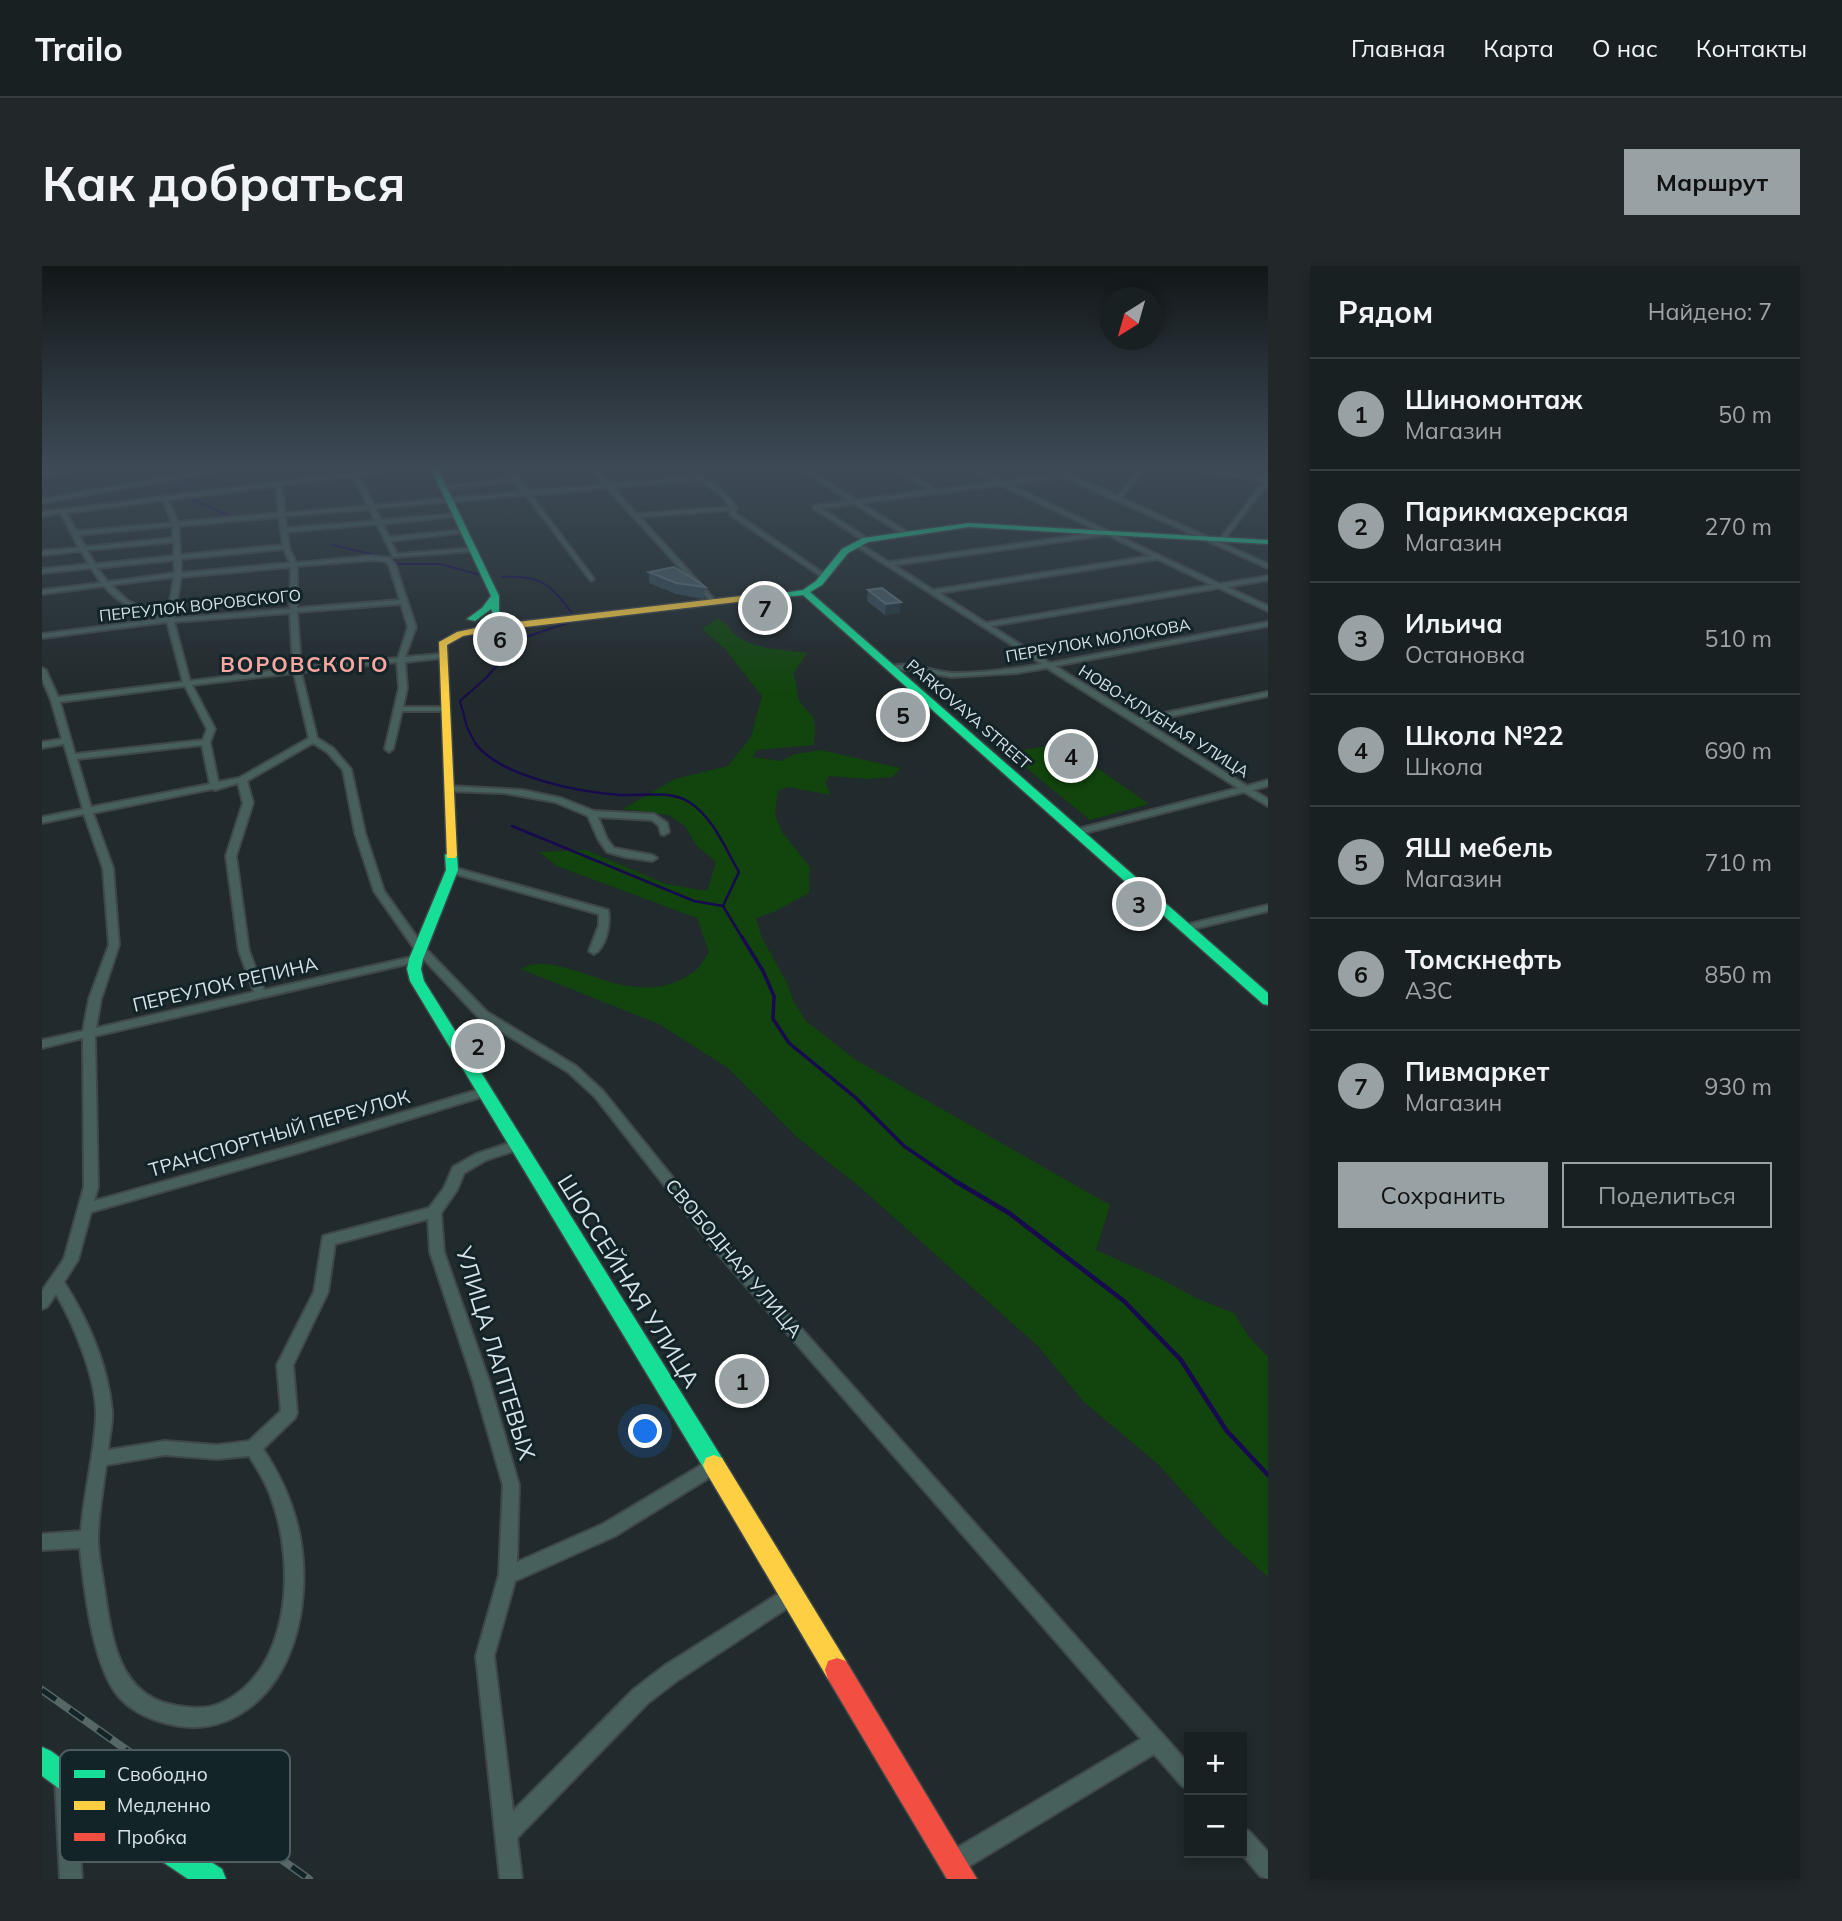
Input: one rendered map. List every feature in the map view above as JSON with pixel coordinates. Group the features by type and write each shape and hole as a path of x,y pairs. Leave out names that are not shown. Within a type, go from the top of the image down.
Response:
{"main road":[{"path":"470,544 495,598 494,623"},
{"path":"472,619 469,623 471,626 529,623 805,592 819,583 845,551 857,544"},
{"name":"PARKOVAYA STREET","path":"805,592 1268,1001"},
{"path":"418,954 452,870 441,650 495,598"},
{"path":"441,650 460,634 494,623"},
{"name":"ШОССЕЙНАЯ УЛИЦА","path":"418,954 414,970 417,981 958,1871"},
{"path":"42,1760 60,1773"},
{"path":"188,1862 212,1879"}],"street":[{"path":"81,544 103,585 139,613 170,620"},
{"path":"42,553 132,544"},
{"path":"176,544 178,575 170,620 187,683 211,729 206,742 215,787"},
{"path":"389,544 392,564 412,628 401,659 403,688 389,748"},
{"path":"565,544 591,579"},
{"path":"662,544 713,601"},
{"path":"777,544 823,575"},
{"name":"НОВО-КЛУБНАЯ УЛИЦА","path":"864,544 887,564 1268,803"},
{"path":"887,564 1022,544"},
{"path":"1132,544 1268,609"},
{"path":"1219,544 1268,566"},
{"path":"42,571 286,547 294,565 293,631 297,670 313,739 242,780 42,820"},
{"path":"42,592 178,575 473,549"},
{"path":"932,592 1157,556"},
{"path":"985,625 1268,578"},
{"name":"ПЕРЕУЛОК ВОРОВСКОГО","path":"42,636 170,620 403,602"},
{"name":"ПЕРЕУЛОК МОЛОКОВА","path":"891,668 911,668 955,675 1017,671 1045,663 1268,624"},
{"path":"50,698 401,659 441,650"},
{"path":"42,670 50,698 68,741 88,812 108,868 114,945 95,999 89,1033 91,1187 71,1260 42,1303"},
{"path":"1138,721 1268,694"},
{"path":"397,709 445,709"},
{"name":"ШОССЕЙНАЯ УЛИЦА","path":"313,739 330,750 347,769 360,833 379,891 418,954"},
{"path":"42,745 68,741"},
{"path":"73,757 206,742"},
{"path":"242,780 248,803 231,856 244,951 260,994"},
{"path":"1077,832 1268,783"},
{"path":"448,789 528,792 592,814 654,817 664,825 664,832"},
{"path":"592,814 604,845 610,852 653,858"},
{"path":"452,870 604,912 604,925 594,951"},
{"path":"1185,928 1268,908"},
{"name":"ПЕРЕУЛОК РЕПИНА","path":"42,1044 260,994 418,954"},
{"name":"СВОБОДНАЯ УЛИЦА","path":"418,954 483,1015 572,1069 599,1094 723,1250 1184,1773"},
{"name":"ТРАНСПОРТНЫЙ ПЕРЕУЛОК","path":"85,1209 484,1092"},
{"path":"99,1459 165,1448 217,1452 253,1448 289,1413 285,1365 321,1292 328,1240 434,1212 450,1189 458,1170 481,1157 518,1145"},
{"name":"УЛИЦА ЛАПТЕВЫХ","path":"434,1212 437,1252 481,1381 512,1486 508,1575 485,1656 511,1879"},
{"path":"57,1283 73,1308 91,1356 104,1413 89,1539 102,1639 111,1667 122,1686 147,1707 179,1719 215,1716 244,1701 262,1684 280,1654 295,1602 291,1537 278,1491 253,1448"},
{"path":"508,1575 609,1530 714,1466"},
{"path":"42,1542 89,1539"},
{"path":"506,1835 641,1696 671,1673 792,1595"},
{"path":"958,1871 1156,1741"},
{"path":"1247,1844 1268,1868"}],"green space":[{"path":"718,618 744,641 807,653 793,674 799,700 814,719 814,745 757,750 753,757 781,761 795,754 821,750 900,768 893,777 867,779 829,776 825,783 831,795 788,787 778,791 775,815 782,832 810,867 809,893 776,911 756,918 762,938 787,983 793,1000 806,1021 856,1060 1110,1205 1096,1250 1196,1298 1234,1313 1249,1337 1268,1357 1268,1577 1223,1536 1158,1464 1084,1402 1039,1347 860,1187 798,1138 728,1068 659,1024 521,969 538,964 557,966 622,985 645,988 669,984 692,973 709,952 697,918 557,866 540,852 586,850 666,884 707,891 716,862 696,845 685,826 669,815 623,809 675,779 728,766 751,737 762,696 724,648 702,629"},
{"path":"1061,743 1149,804 1090,820 1008,753"}],"building":[{"path":"674,567 705,587 676,583 649,572"},
{"path":"882,588 901,602 886,604 868,590"},
{"path":"464,1030 482,1033 478,1049"},
{"path":"745,1367 753,1380 739,1386 731,1372"}],"waterway":[{"path":"332,545 393,559 397,564 440,564 481,575"},
{"path":"502,577 526,578 543,583 557,594 572,613"},
{"path":"475,743 467,727 460,701 487,677 520,639 576,620"},
{"path":"475,743 502,765 541,781 620,795 673,796 689,802 712,824 739,872 723,906"},
{"path":"512,826 694,901 723,906"},
{"path":"723,906 743,939"},
{"path":"742,937 763,971 774,996 773,1019 789,1043 856,1098 904,1146 956,1181"},
{"path":"956,1181 1009,1213 1124,1301 1181,1360 1226,1430 1268,1475"}],"railway":[{"path":"42,1690 127,1750"},
{"path":"285,1862 309,1879"}],"traffic: fast":[{"path":"470,544 495,596 495,611 501,621 490,628"},
{"path":"805,592 819,583 845,551 858,544"},
{"path":"759,597 805,592 1268,1001"},
{"path":"472,619 485,610 495,598"},
{"path":"451,855 452,870 416,959 414,969 417,981 714,1465"},
{"path":"42,1760 60,1773"},
{"path":"186,1862 212,1879"}],"traffic: slow":[{"path":"442,644 460,634 490,628 759,597"},
{"path":"442,644 451,855"},
{"path":"714,1465 837,1670"}],"traffic: jam":[{"path":"837,1670 963,1879"}],"place":[{"name":"Пивмаркет","path":"765,608"},
{"name":"Томскнефть","path":"500,639"},
{"name":"ЯШ мебель","path":"903,715"},
{"name":"Школа №22","path":"1071,756"},
{"name":"Ильича","path":"1139,904"},
{"name":"Парикмахерская","path":"478,1046"},
{"name":"Шиномонтаж","path":"742,1381"}],"district":[{"name":"ВОРОВСКОГО","path":"305,664"}]}
